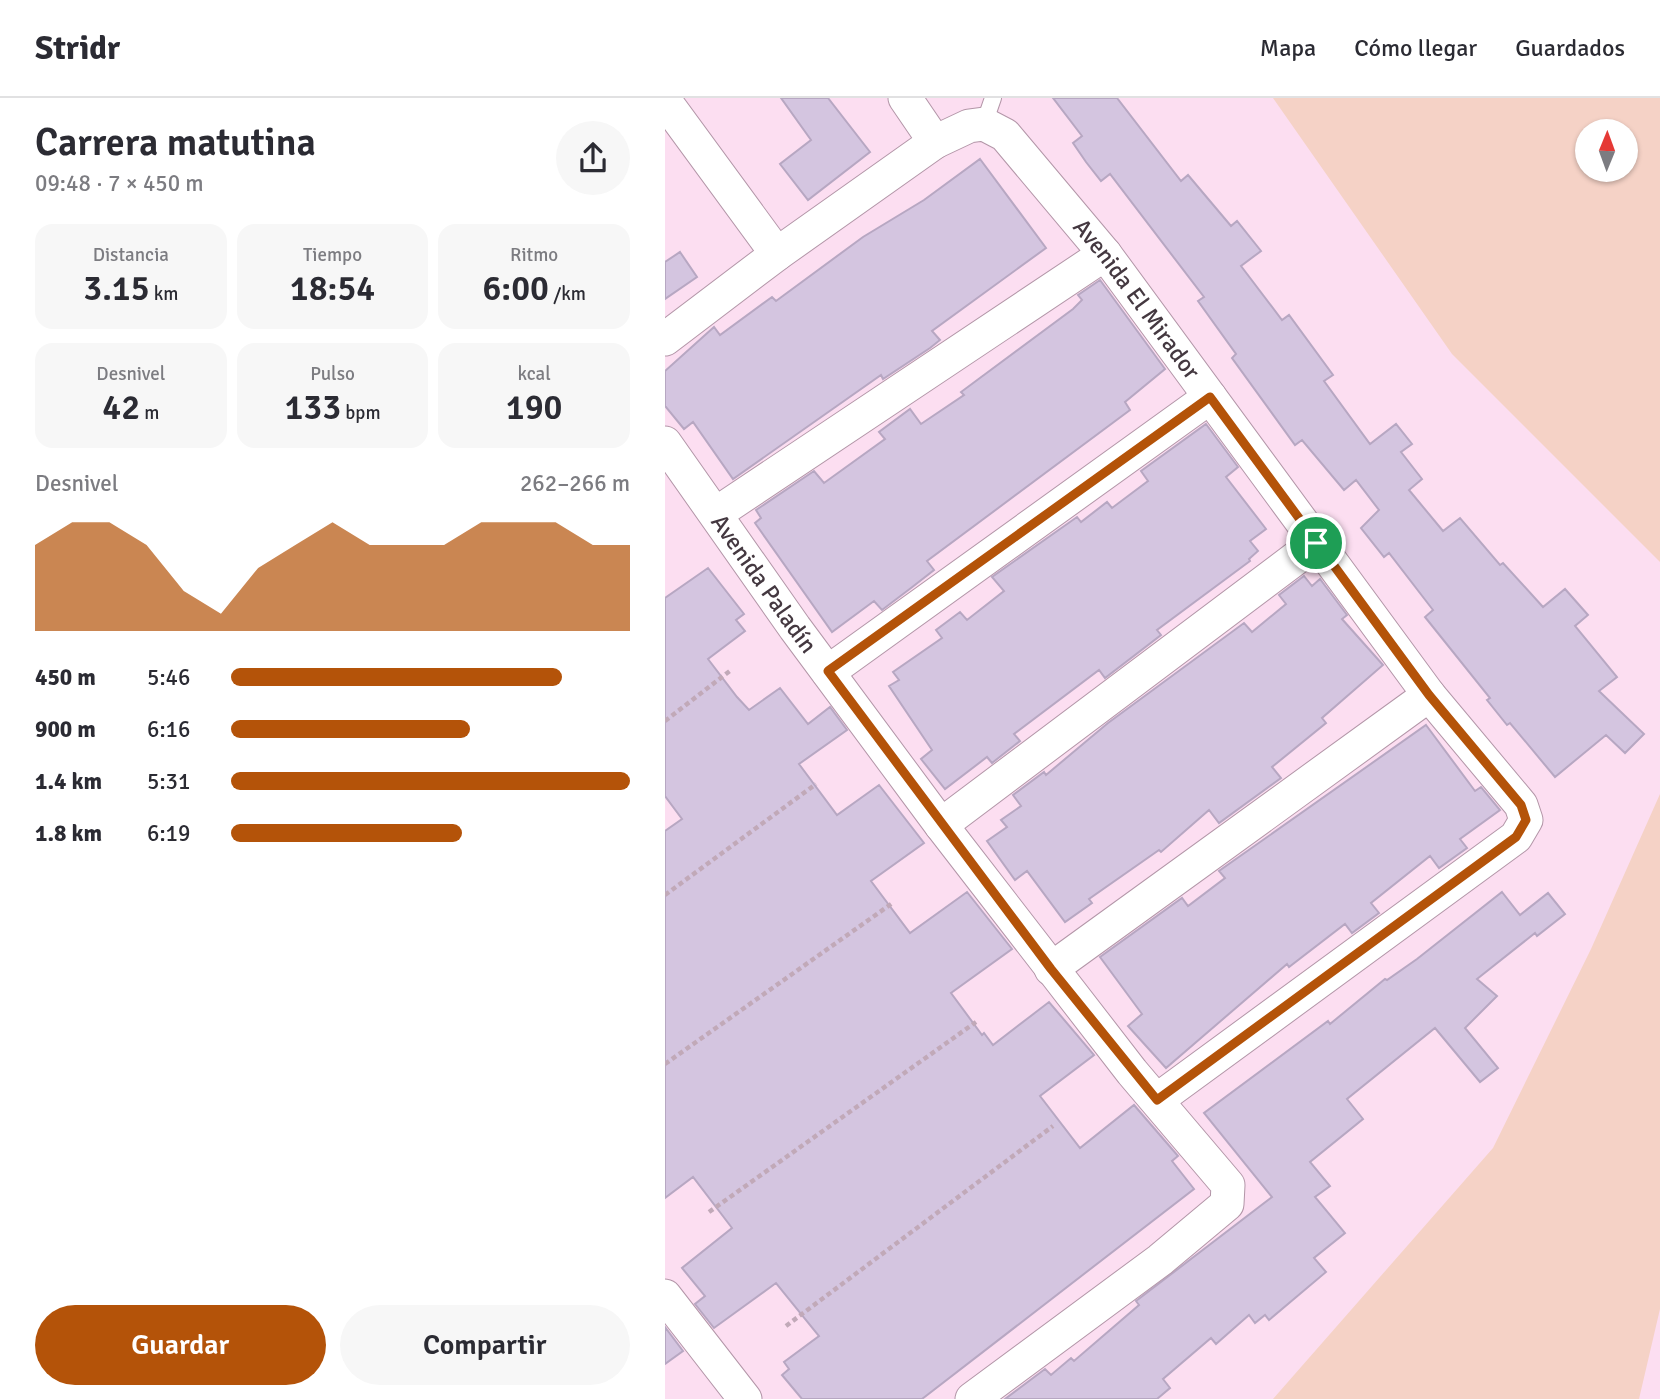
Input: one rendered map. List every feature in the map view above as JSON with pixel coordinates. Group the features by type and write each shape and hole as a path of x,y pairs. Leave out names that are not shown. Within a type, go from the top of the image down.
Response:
{"street":[{"path":"905,98 935,142"},
{"path":"665,101 777,254 665,339"},
{"name":"Avenida El Mirador","path":"777,254 935,142 968,126 988,106 1105,254 1429,695 1521,805 1526,820 1516,837 1157,1100"},
{"path":"717,513 1105,254"},
{"path":"828,671 1210,397"},
{"name":"Avenida Paladín","path":"665,443 941,825 1051,969 1228,1185 1227,1204 1170,1252 972,1399"},
{"path":"941,825 1316,543"},
{"path":"1051,969 1429,695"},
{"path":"665,1296 745,1399"}],"path":[{"path":"665,721 731,670"},
{"path":"665,895 816,784"},
{"path":"665,1064 894,902"},
{"path":"709,1212 976,1022"},
{"path":"786,1326 1053,1126"}],"shaded area":[{"path":"1273,98 1660,98 1660,562 1452,354"},
{"path":"1660,794 1660,1309 1639,1399 1273,1399 1493,1148 1591,949"}],"building":[{"path":"781,98 828,98 870,152 808,200 780,164 811,140"},
{"path":"1053,98 1117,98 1181,181 1188,175 1231,226 1237,221 1261,251 1241,266 1282,320 1289,315 1333,375 1324,381 1370,444 1396,424 1412,444 1401,452 1422,479 1409,490 1443,531 1460,518 1500,565 1503,563 1543,607 1565,589 1588,615 1575,626 1617,677 1599,691 1644,734 1625,753 1606,735 1555,777 1510,723 1507,725 1487,700 1490,698 1425,617 1433,610 1389,553 1384,557 1361,528 1379,510 1356,480 1344,490 1302,440 1295,445 1232,358 1236,354 1198,301 1204,297 1110,174 1101,181 1086,162 1073,143 1082,136"},
{"path":"980,159 1046,248 932,331 940,340 930,348 883,379 881,375 733,479 693,422 684,429 665,406 665,371 714,327 720,335 772,297 776,301 863,237 924,200"},
{"path":"680,252 697,277 665,299 665,262"},
{"path":"1100,280 1165,369 1125,402 1130,410 927,561 934,570 882,610 874,601 832,632 755,523 761,518 756,510 814,471 824,483 885,439 879,432 910,409 921,424 964,395 961,392 1073,309 1082,300 1078,295"},
{"path":"1206,424 1238,467 1226,477 1266,529 1250,541 1258,551 1250,561 1157,630 1161,635 1105,678 1099,670 1014,734 1020,741 992,763 987,757 945,789 921,759 932,750 889,686 899,680 893,672 942,638 936,630 960,612 967,620 1004,591 992,577 1077,517 1081,522 1107,502 1112,508 1148,481 1141,471"},
{"path":"708,568 744,614 736,620 745,631 708,659 737,697 749,710 780,688 808,724 830,707 847,730 799,764 837,815 879,785 924,843 871,881 910,933 967,892 1012,949 951,993 982,1035 984,1033 993,1045 1049,1002 1094,1055 1040,1096 1080,1148 1134,1105 1178,1156 1172,1161 1194,1189 922,1399 802,1399 782,1375 789,1369 784,1362 819,1336 776,1283 714,1328 695,1304 705,1296 682,1268 732,1228 693,1177 665,1198 665,831 682,819 665,796 665,598"},
{"path":"1304,576 1312,586 1320,579 1347,615 1342,619 1383,665 1322,718 1326,723 1272,767 1281,778 1219,823 1209,810 1161,852 1159,850 1089,899 1092,903 1065,922 1027,871 1015,880 987,841 1007,827 1001,820 1021,806 1013,795 1044,772 1046,775 1108,723 1244,623 1252,632 1286,604 1279,595"},
{"path":"1426,725 1475,791 1481,787 1500,810 1460,839 1467,848 1439,868 1430,856 1371,903 1379,913 1352,933 1345,924 1289,967 1287,964 1166,1068 1128,1026 1142,1014 1100,957 1182,898 1188,906 1225,878 1219,871"},
{"path":"1502,892 1520,915 1548,893 1565,914 1537,936 1535,933 1477,979 1497,996 1465,1028 1498,1068 1480,1082 1435,1028 1347,1099 1363,1119 1310,1162 1330,1186 1315,1197 1345,1233 1314,1258 1326,1272 1269,1320 1265,1315 1255,1323 1249,1315 1216,1344 1211,1338 1163,1379 1170,1388 1157,1399 1005,1399 1045,1369 1051,1375 1071,1358 1074,1361 1139,1305 1136,1301 1272,1197 1204,1113 1328,1021 1330,1024 1385,979 1417,959"},
{"path":"665,1327 683,1351 665,1364"}],"route":[{"path":"1210,397 1316,543 1429,695 1521,805 1526,820 1516,837 1157,1100 1051,969 828,671 1210,397"}]}
